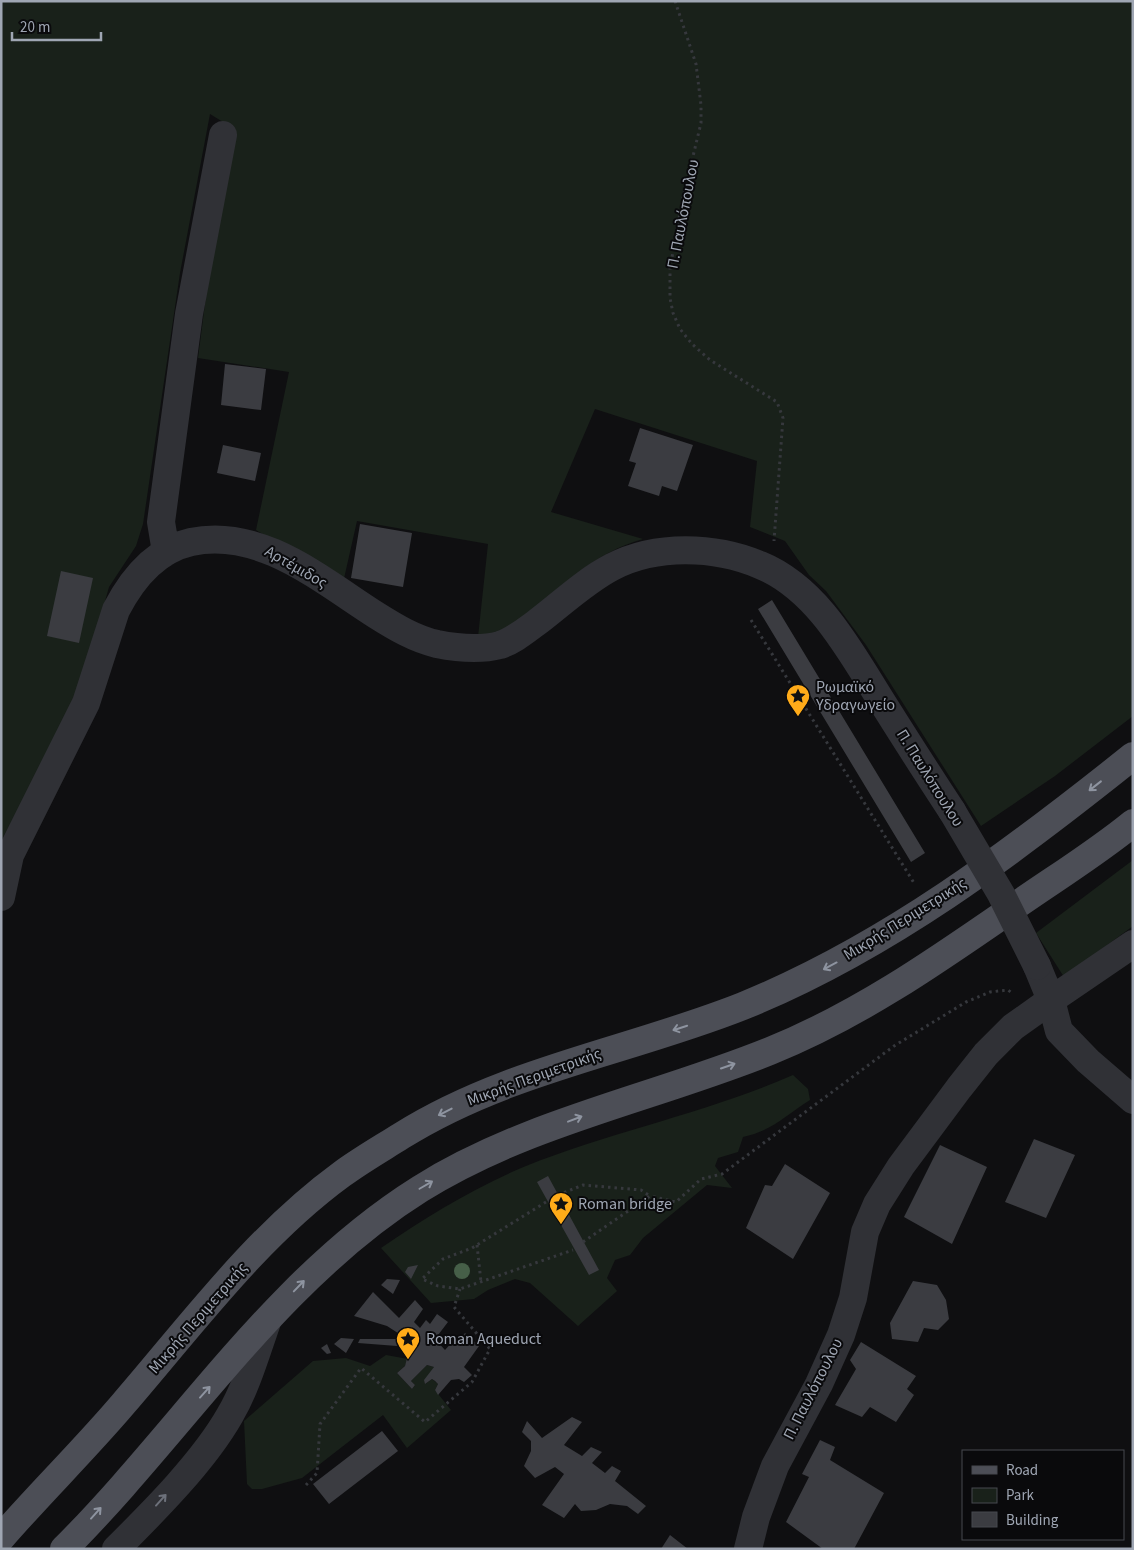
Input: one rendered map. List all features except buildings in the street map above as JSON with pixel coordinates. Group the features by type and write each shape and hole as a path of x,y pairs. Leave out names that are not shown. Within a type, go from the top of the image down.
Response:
{"main road":[{"name":"Μικρής Περιμετρικής","path":"1,1538 94,1439 246,1262 295,1213 343,1174 405,1133 492,1090 706,1019 811,976 842,960 928,906 1005,852 1133,756"},
{"path":"64,1549 311,1274 351,1237 423,1187 524,1138 627,1100 768,1052 840,1018 929,966 1069,870 1133,823"}],"street":[{"path":"166,552 161,522 188,314 223,135"},
{"name":"Αρτέμιδος","path":"1,897 10,855 82,712 116,610 123,596 139,574 155,559 166,552 197,541 228,540 248,542 288,560 411,635 437,644 458,647 500,645 518,636 610,568 644,555 700,551 744,560 772,570"},
{"name":"Π. Παυλόπουλου","path":"748,1549 756,1517 775,1466 819,1384 841,1335 853,1298 865,1232 877,1204 906,1158 986,1054 1013,1027 1051,1000 1037,966 1002,894 952,811 838,634 818,608 772,570"},
{"path":"1133,944 1051,1000 1059,1031 1088,1061 1133,1100"},
{"path":"116,1549 188,1471 230,1416 245,1384 267,1322"}],"path":[{"name":"Π. Παυλόπουλου","path":"674,1 696,64 701,89 701,114 670,268 670,298 680,329 692,344 710,360 776,402 783,418 772,570"},
{"path":"751,620 928,906"},
{"path":"558,1195 583,1186 641,1190 650,1196 676,1202 701,1178 722,1174 894,1046 966,1002 990,992"},
{"path":"583,1242 650,1196"},
{"path":"546,1202 472,1248 443,1259 422,1279 438,1286 460,1289 573,1250"},
{"path":"477,1244 481,1282"},
{"path":"306,1485 317,1473 320,1424 361,1368 425,1422 472,1382 490,1349 454,1307 460,1289"}],"green space":[{"path":"1,1 1133,1 1133,716 1055,776 981,826 866,645 826,591 809,575 785,541 750,527 757,461 595,409 551,512 643,539 617,549 593,562 519,621 492,634 478,637 488,544 357,521 343,583 256,530 289,372 198,358 206,296 236,130 210,114 180,273 143,524 136,546 109,587 83,679 59,737 1,841"},
{"path":"1133,860 1133,926 1064,977 1036,933"},
{"path":"793,1075 808,1089 810,1100 771,1127 743,1137 738,1152 718,1158 715,1166 732,1188 707,1185 643,1238 630,1255 615,1260 607,1278 617,1291 578,1326 530,1283 515,1279 488,1290 474,1299 431,1303 381,1248 451,1203 488,1183 526,1166 592,1142 727,1100"},
{"path":"386,1355 408,1359 405,1366 397,1373 412,1389 415,1385 411,1381 427,1365 434,1367 425,1384 432,1379 438,1384 435,1390 451,1410 407,1448 383,1415 302,1478 262,1489 252,1489 247,1484 244,1421 313,1361 346,1358 370,1366"}],"place":[{"name":"Ρωμαϊκό Υδραγωγείο","path":"798,717"},
{"name":"Roman bridge","path":"561,1225"},
{"name":"Roman Aqueduct","path":"408,1360"}]}
